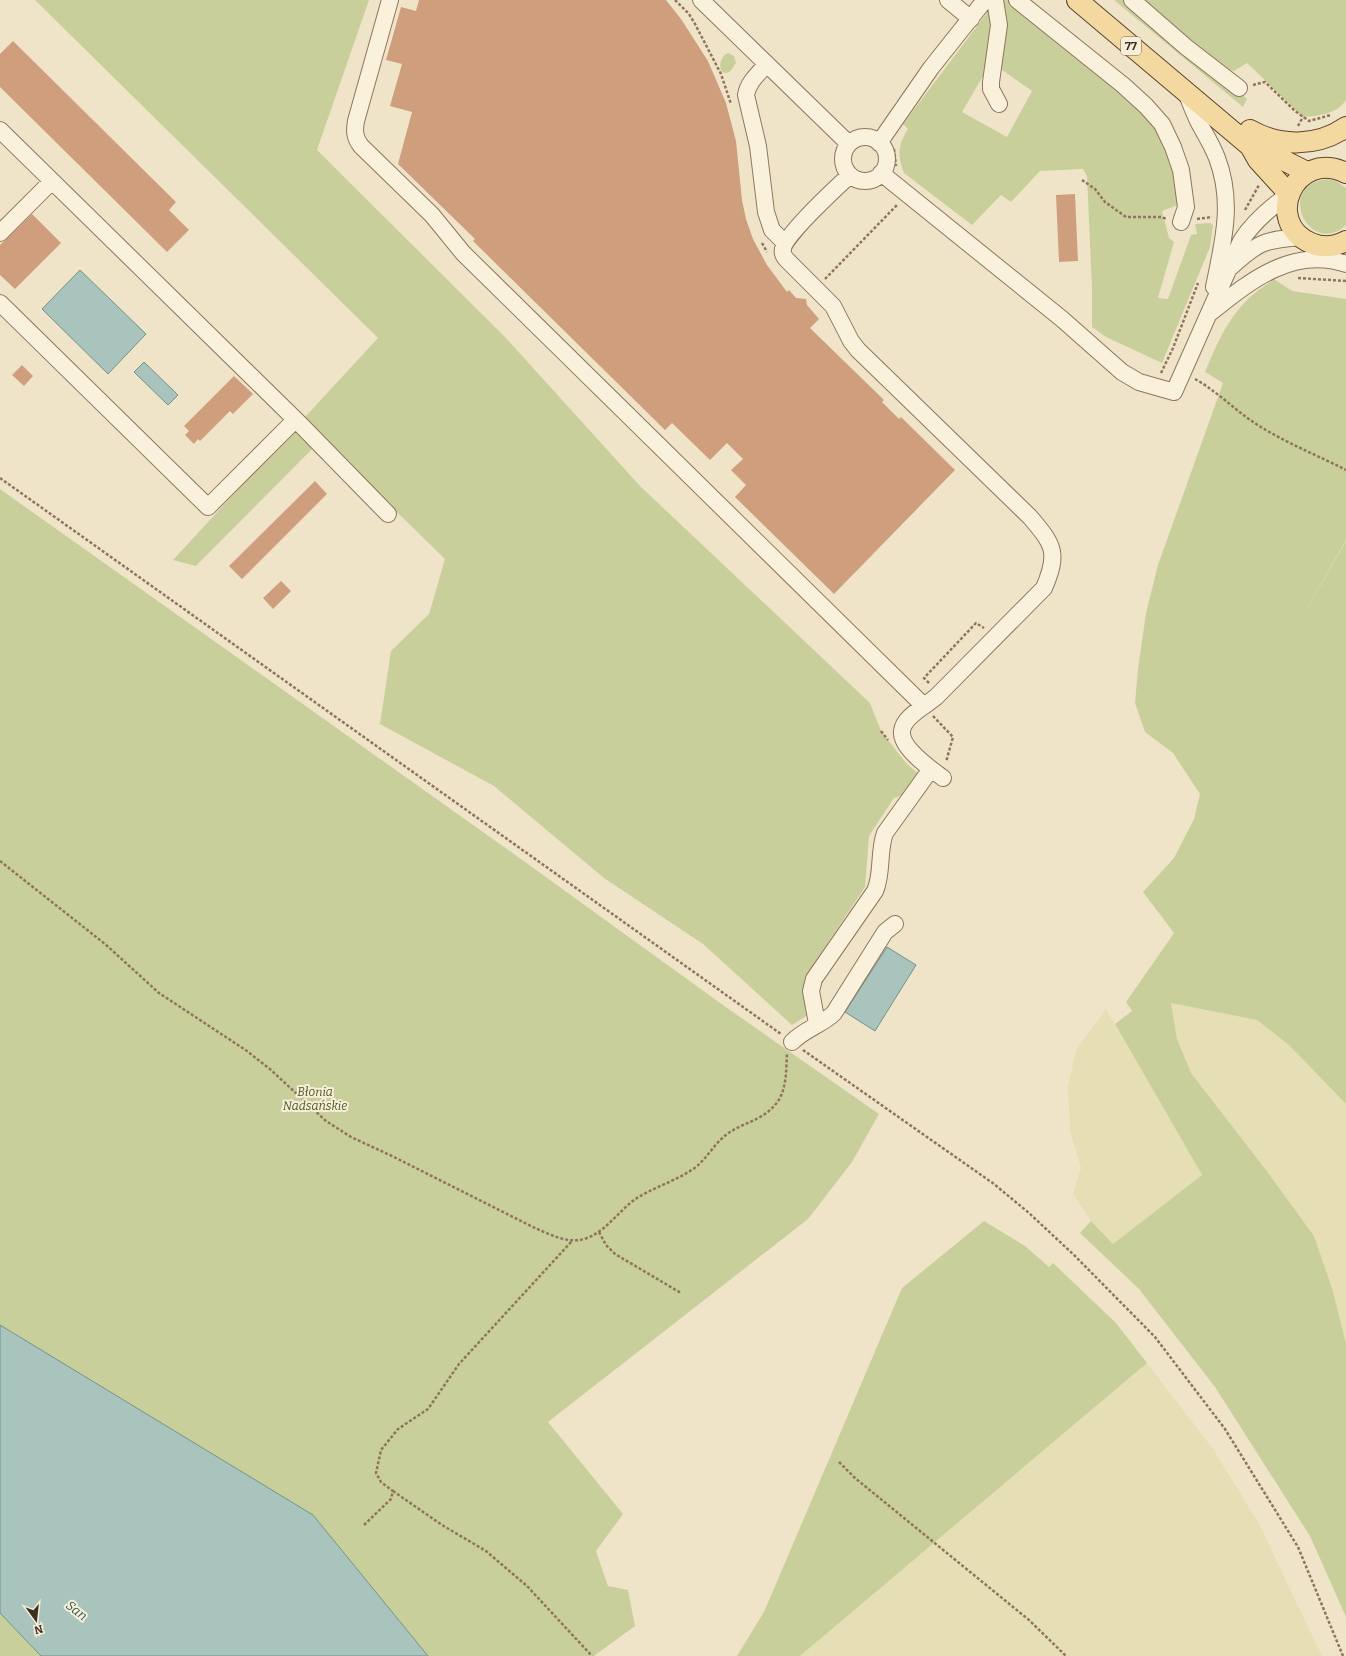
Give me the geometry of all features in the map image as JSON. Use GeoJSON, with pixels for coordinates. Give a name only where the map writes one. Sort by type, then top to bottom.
{"type":"FeatureCollection","features":[{"type":"Feature","properties":{"kind":"main road","name":"77"},"geometry":{"type":"LineString","coordinates":[[1077,0],[1250,146],[1269,153],[1307,172]]}},
{"type":"Feature","properties":{"kind":"main road"},"geometry":{"type":"LineString","coordinates":[[1186,92],[1256,133],[1274,140],[1293,143],[1311,142],[1328,137],[1341,120]]}},
{"type":"Feature","properties":{"kind":"main road","name":"77"},"geometry":{"type":"LineString","coordinates":[[1250,146],[1258,160],[1289,194]]}},
{"type":"Feature","properties":{"kind":"main road"},"geometry":{"type":"LineString","coordinates":[[1343,166],[1323,167],[1307,172],[1296,182],[1289,194],[1287,203],[1288,217],[1294,230],[1308,242],[1322,246],[1344,243]]}},
{"type":"Feature","properties":{"kind":"street"},"geometry":{"type":"LineString","coordinates":[[390,0],[354,131],[356,139],[361,146],[432,215],[463,253],[924,706]]}},
{"type":"Feature","properties":{"kind":"street"},"geometry":{"type":"LineString","coordinates":[[701,0],[849,144]]}},
{"type":"Feature","properties":{"kind":"street"},"geometry":{"type":"LineString","coordinates":[[948,0],[971,19]]}},
{"type":"Feature","properties":{"kind":"street"},"geometry":{"type":"LineString","coordinates":[[879,143],[931,68],[985,0]]}},
{"type":"Feature","properties":{"kind":"street"},"geometry":{"type":"LineString","coordinates":[[995,0],[999,25],[991,89],[999,104]]}},
{"type":"Feature","properties":{"kind":"street"},"geometry":{"type":"LineString","coordinates":[[1017,0],[1123,85],[1146,106],[1162,124],[1173,147],[1181,170],[1186,207],[1181,222]]}},
{"type":"Feature","properties":{"kind":"street"},"geometry":{"type":"LineString","coordinates":[[1132,0],[1186,47],[1239,88]]}},
{"type":"Feature","properties":{"kind":"street"},"geometry":{"type":"LineString","coordinates":[[767,64],[751,83],[747,89],[746,95],[758,146],[766,212],[772,230],[785,243]]}},
{"type":"Feature","properties":{"kind":"street"},"geometry":{"type":"LineString","coordinates":[[1186,92],[1198,122],[1214,150],[1226,193],[1224,241],[1208,314]]}},
{"type":"Feature","properties":{"kind":"street"},"geometry":{"type":"LineString","coordinates":[[0,130],[295,420],[388,514]]}},
{"type":"Feature","properties":{"kind":"street"},"geometry":{"type":"LineString","coordinates":[[864,138],[872,138],[879,143],[886,154],[886,161],[881,173],[873,179],[864,181],[850,175],[846,170],[843,160],[849,144],[864,138]]}},
{"type":"Feature","properties":{"kind":"street"},"geometry":{"type":"LineString","coordinates":[[881,173],[908,193],[999,270],[1062,319],[1122,372],[1139,382],[1174,392],[1237,248],[1246,233],[1273,206],[1289,194]]}},
{"type":"Feature","properties":{"kind":"street"},"geometry":{"type":"LineString","coordinates":[[817,1024],[811,991],[814,979],[875,891],[879,879],[885,833],[938,774],[910,749],[903,740],[902,729],[915,712],[939,694],[1044,588],[1052,570],[1051,547],[1046,536],[1030,517],[858,350],[851,342],[833,306],[783,255],[785,243],[850,175]]}},
{"type":"Feature","properties":{"kind":"street"},"geometry":{"type":"LineString","coordinates":[[0,233],[52,180]]}},
{"type":"Feature","properties":{"kind":"street"},"geometry":{"type":"LineString","coordinates":[[1228,269],[1251,249],[1260,244],[1273,239],[1301,237]]}},
{"type":"Feature","properties":{"kind":"street"},"geometry":{"type":"LineString","coordinates":[[1208,314],[1250,282],[1282,265],[1314,260],[1332,261],[1346,264]]}},
{"type":"Feature","properties":{"kind":"street"},"geometry":{"type":"LineString","coordinates":[[0,303],[208,507],[295,420]]}},
{"type":"Feature","properties":{"kind":"street"},"geometry":{"type":"LineString","coordinates":[[792,1042],[798,1036],[817,1024],[825,1021],[834,1013],[884,932],[895,924]]}},
{"type":"Feature","properties":{"kind":"path"},"geometry":{"type":"LineString","coordinates":[[675,0],[689,14],[695,24],[721,74],[734,111]]}},
{"type":"Feature","properties":{"kind":"path"},"geometry":{"type":"LineString","coordinates":[[1239,88],[1265,82],[1295,111],[1309,121],[1341,120]]}},
{"type":"Feature","properties":{"kind":"path"},"geometry":{"type":"LineString","coordinates":[[1082,180],[1095,189],[1105,202],[1126,217],[1161,217],[1181,222]]}},
{"type":"Feature","properties":{"kind":"path"},"geometry":{"type":"LineString","coordinates":[[816,288],[908,193]]}},
{"type":"Feature","properties":{"kind":"path"},"geometry":{"type":"LineString","coordinates":[[760,238],[769,257]]}},
{"type":"Feature","properties":{"kind":"path"},"geometry":{"type":"LineString","coordinates":[[1155,386],[1173,348],[1201,278]]}},
{"type":"Feature","properties":{"kind":"path"},"geometry":{"type":"LineString","coordinates":[[1182,372],[1200,382],[1246,417],[1269,431],[1346,470]]}},
{"type":"Feature","properties":{"kind":"path"},"geometry":{"type":"LineString","coordinates":[[0,478],[792,1042],[994,1184],[1029,1213],[1074,1255],[1155,1337],[1225,1429],[1298,1547],[1343,1656]]}},
{"type":"Feature","properties":{"kind":"path"},"geometry":{"type":"LineString","coordinates":[[938,774],[945,766],[953,737],[933,716],[946,702],[924,678],[976,623],[987,630]]}},
{"type":"Feature","properties":{"kind":"path"},"geometry":{"type":"LineString","coordinates":[[0,861],[99,940],[159,993],[253,1056],[271,1070],[326,1121],[352,1137],[558,1238],[572,1241],[587,1238],[599,1232],[634,1201],[658,1186],[697,1166],[710,1150],[730,1132],[767,1113],[780,1099],[784,1087],[787,1055],[792,1042]]}},
{"type":"Feature","properties":{"kind":"path"},"geometry":{"type":"LineString","coordinates":[[599,1232],[606,1245],[615,1254],[681,1293]]}},
{"type":"Feature","properties":{"kind":"path"},"geometry":{"type":"LineString","coordinates":[[572,1241],[459,1364],[428,1409],[398,1429],[381,1450],[376,1473],[381,1482],[393,1491],[442,1525],[486,1551],[527,1586],[592,1656]]}},
{"type":"Feature","properties":{"kind":"path"},"geometry":{"type":"LineString","coordinates":[[840,1462],[855,1478],[1029,1620],[1066,1656]]}},
{"type":"Feature","properties":{"kind":"path"},"geometry":{"type":"LineString","coordinates":[[364,1525],[391,1499],[393,1491]]}},
{"type":"Feature","properties":{"kind":"shaded area"},"geometry":{"type":"Polygon","coordinates":[[[1171,1003],[1257,1020],[1289,1045],[1346,1104],[1346,1343],[1332,1288],[1314,1236],[1266,1170],[1191,1073],[1177,1039],[1171,1003]]]}},
{"type":"Feature","properties":{"kind":"shaded area"},"geometry":{"type":"Polygon","coordinates":[[[1106,1009],[1202,1175],[1113,1244],[1091,1221],[1073,1194],[1081,1168],[1070,1131],[1068,1087],[1076,1050],[1106,1009]]]}},
{"type":"Feature","properties":{"kind":"shaded area"},"geometry":{"type":"Polygon","coordinates":[[[1147,1363],[1213,1449],[1258,1522],[1322,1656],[800,1656],[1147,1363]]]}},
{"type":"Feature","properties":{"kind":"green space"},"geometry":{"type":"Polygon","coordinates":[[[35,0],[369,0],[317,150],[506,338],[640,486],[870,703],[881,731],[906,763],[931,785],[894,798],[869,836],[865,887],[805,977],[808,1015],[792,1025],[703,944],[604,878],[494,786],[380,724],[391,651],[429,614],[445,559],[322,439],[196,566],[173,560],[378,338],[35,0]]]}},
{"type":"Feature","properties":{"kind":"green space"},"geometry":{"type":"Polygon","coordinates":[[[1002,0],[1011,0],[1135,102],[1152,122],[1172,157],[1180,201],[1178,205],[1162,211],[1169,238],[1174,242],[1158,298],[1168,299],[1191,235],[1197,234],[1195,224],[1210,223],[1213,225],[1210,247],[1162,363],[1106,337],[1092,327],[1092,288],[1087,176],[1083,169],[1040,171],[1011,202],[1001,195],[972,225],[904,173],[900,161],[900,145],[908,129],[903,124],[993,5],[992,30],[987,69],[962,112],[1007,137],[1032,91],[998,67],[1002,0]]]}},
{"type":"Feature","properties":{"kind":"green space"},"geometry":{"type":"Polygon","coordinates":[[[1114,0],[1128,0],[1184,49],[1247,99],[1243,107],[1114,0]]]}},
{"type":"Feature","properties":{"kind":"green space"},"geometry":{"type":"Polygon","coordinates":[[[1143,0],[1346,0],[1346,100],[1338,108],[1327,113],[1303,117],[1247,63],[1234,71],[1224,69],[1143,0]]]}},
{"type":"Feature","properties":{"kind":"green space"},"geometry":{"type":"Polygon","coordinates":[[[728,53],[734,56],[736,63],[729,72],[725,73],[722,72],[720,64],[722,58],[728,53]]]}},
{"type":"Feature","properties":{"kind":"green space"},"geometry":{"type":"Polygon","coordinates":[[[1327,179],[1336,181],[1346,188],[1346,225],[1333,233],[1321,233],[1310,227],[1303,217],[1300,206],[1302,194],[1311,185],[1327,179]]]}},
{"type":"Feature","properties":{"kind":"green space"},"geometry":{"type":"Polygon","coordinates":[[[1274,279],[1292,291],[1346,299],[1346,540],[1295,629],[1346,541],[1346,1104],[1289,1045],[1257,1020],[1171,1003],[1177,1039],[1191,1073],[1266,1170],[1314,1236],[1332,1288],[1346,1343],[1346,1617],[1310,1536],[1215,1387],[1139,1289],[1080,1233],[1091,1221],[1113,1244],[1202,1175],[1115,1024],[1132,1011],[1126,1002],[1174,933],[1143,892],[1174,858],[1194,819],[1200,794],[1173,753],[1145,732],[1135,703],[1146,613],[1158,565],[1223,383],[1205,372],[1227,325],[1233,316],[1250,297],[1274,279]]]}},
{"type":"Feature","properties":{"kind":"green space","name":"Błonia Nadsańskie"},"geometry":{"type":"Polygon","coordinates":[[[0,489],[514,854],[727,1008],[879,1114],[852,1162],[808,1219],[548,1422],[623,1514],[596,1551],[608,1586],[628,1590],[635,1626],[594,1656],[428,1656],[313,1515],[0,1325],[0,489]]]}},
{"type":"Feature","properties":{"kind":"green space"},"geometry":{"type":"Polygon","coordinates":[[[984,1221],[1025,1246],[1049,1267],[1053,1263],[1116,1323],[1147,1363],[800,1656],[737,1656],[764,1612],[902,1288],[984,1221]]]}},
{"type":"Feature","properties":{"kind":"green space"},"geometry":{"type":"Polygon","coordinates":[[[0,1613],[41,1656],[0,1656],[0,1613]]]}},
{"type":"Feature","properties":{"kind":"water"},"geometry":{"type":"Polygon","coordinates":[[[80,270],[146,334],[108,374],[42,309],[80,270]]]}},
{"type":"Feature","properties":{"kind":"water"},"geometry":{"type":"Polygon","coordinates":[[[144,362],[178,395],[168,405],[134,372],[144,362]]]}},
{"type":"Feature","properties":{"kind":"water"},"geometry":{"type":"Polygon","coordinates":[[[887,947],[916,965],[875,1031],[845,1012],[887,947]]]}},
{"type":"Feature","properties":{"kind":"water","name":"San"},"geometry":{"type":"Polygon","coordinates":[[[0,1325],[313,1515],[428,1656],[41,1656],[0,1613],[0,1325]]]}},
{"type":"Feature","properties":{"kind":"building"},"geometry":{"type":"Polygon","coordinates":[[[419,0],[666,0],[681,19],[708,61],[726,103],[736,141],[742,200],[746,219],[753,239],[767,265],[787,292],[789,290],[796,298],[806,299],[807,305],[819,319],[810,328],[884,400],[882,402],[899,419],[901,417],[955,470],[834,594],[735,497],[746,485],[731,470],[743,459],[727,443],[710,460],[672,423],[665,430],[473,241],[475,239],[398,164],[412,112],[390,106],[402,64],[386,60],[401,7],[416,11],[419,0]]]}},
{"type":"Feature","properties":{"kind":"building"},"geometry":{"type":"Polygon","coordinates":[[[13,41],[176,202],[169,210],[189,230],[167,252],[0,87],[0,54],[13,41]]]}},
{"type":"Feature","properties":{"kind":"building"},"geometry":{"type":"Polygon","coordinates":[[[1075,194],[1078,261],[1059,262],[1056,195],[1075,194]]]}},
{"type":"Feature","properties":{"kind":"building"},"geometry":{"type":"Polygon","coordinates":[[[32,214],[61,243],[15,289],[0,275],[0,245],[32,214]]]}},
{"type":"Feature","properties":{"kind":"building"},"geometry":{"type":"Polygon","coordinates":[[[22,365],[33,376],[24,386],[12,375],[22,365]]]}},
{"type":"Feature","properties":{"kind":"building"},"geometry":{"type":"Polygon","coordinates":[[[234,376],[253,394],[233,414],[230,411],[200,441],[198,439],[194,444],[185,435],[189,431],[184,426],[234,376]]]}},
{"type":"Feature","properties":{"kind":"building"},"geometry":{"type":"Polygon","coordinates":[[[315,481],[327,494],[242,579],[229,566],[315,481]]]}},
{"type":"Feature","properties":{"kind":"building"},"geometry":{"type":"Polygon","coordinates":[[[281,581],[291,591],[273,609],[263,598],[281,581]]]}}]}
